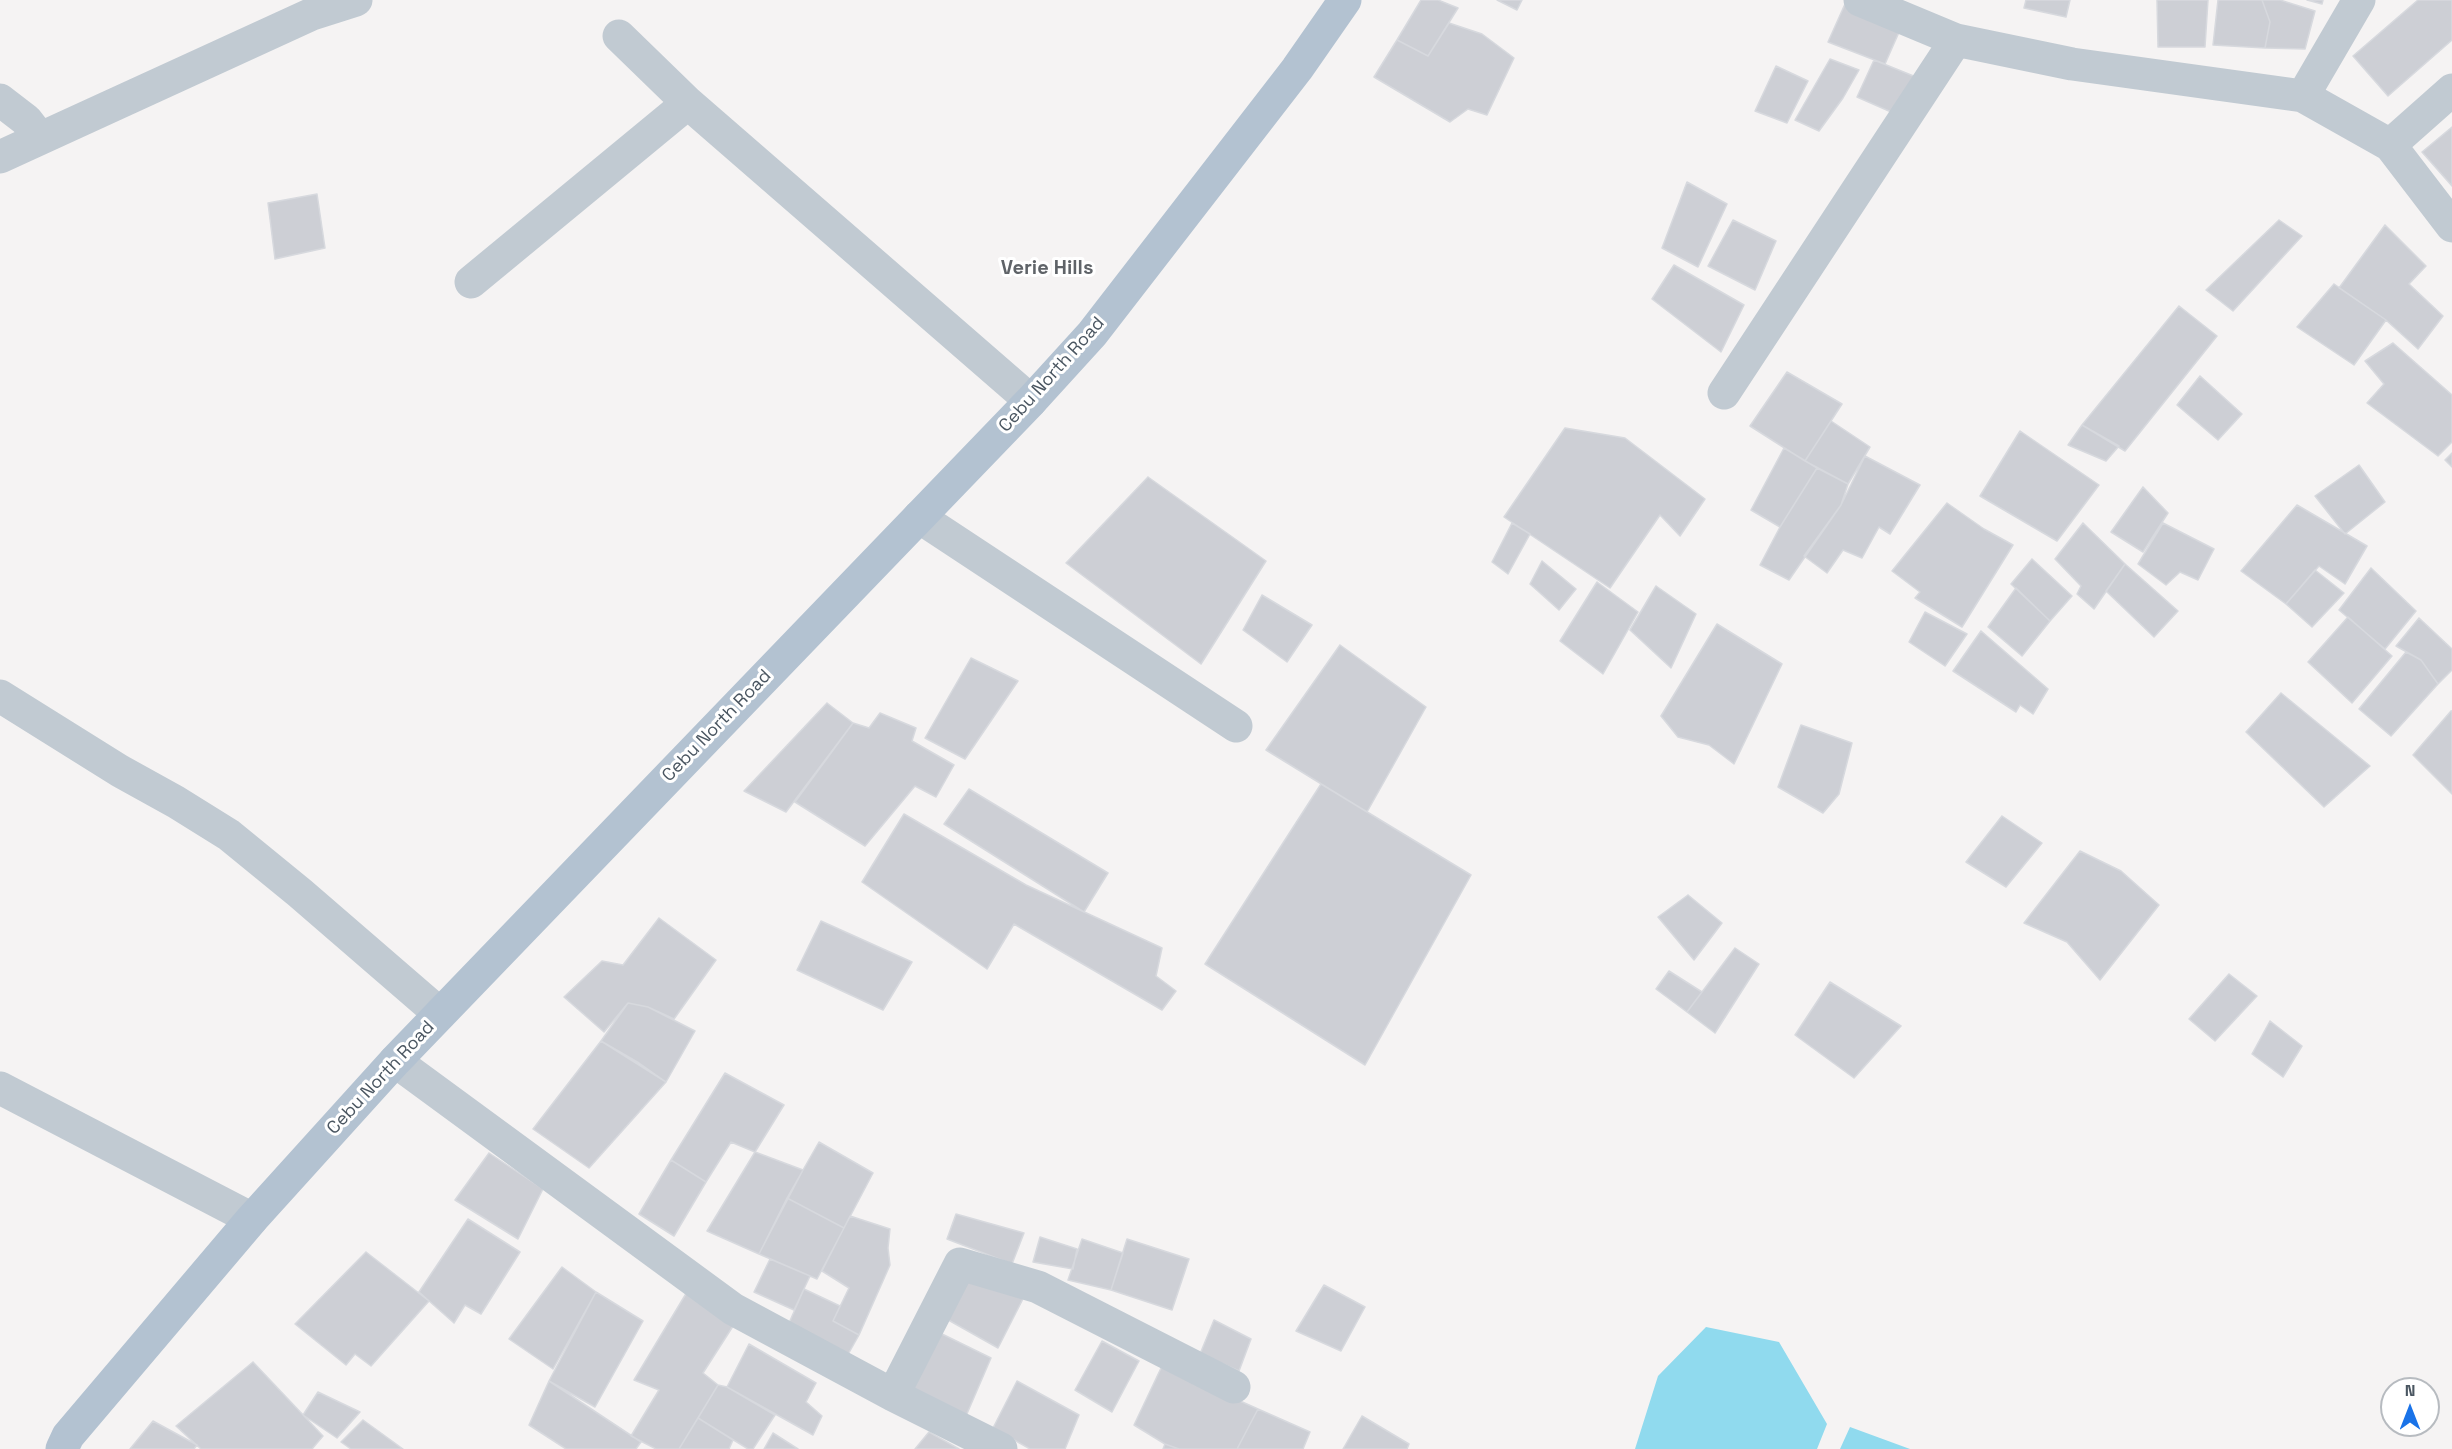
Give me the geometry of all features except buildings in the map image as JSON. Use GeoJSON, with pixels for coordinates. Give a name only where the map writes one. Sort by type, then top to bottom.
{"type":"FeatureCollection","features":[{"type":"Feature","properties":{"kind":"main road","name":"Cebu North Road"},"geometry":{"type":"LineString","coordinates":[[57,1445],[252,1219],[395,1061],[1031,401],[1092,334],[1297,69],[1345,0]]}},
{"type":"Feature","properties":{"kind":"street"},"geometry":{"type":"LineString","coordinates":[[0,157],[312,14],[356,0]]}},
{"type":"Feature","properties":{"kind":"street"},"geometry":{"type":"LineString","coordinates":[[1860,0],[1956,40],[2072,64],[2303,96],[2390,145],[2452,226]]}},
{"type":"Feature","properties":{"kind":"street"},"geometry":{"type":"LineString","coordinates":[[2303,96],[2359,0]]}},
{"type":"Feature","properties":{"kind":"street"},"geometry":{"type":"LineString","coordinates":[[619,36],[688,103],[1031,401]]}},
{"type":"Feature","properties":{"kind":"street"},"geometry":{"type":"LineString","coordinates":[[1724,393],[1956,40]]}},
{"type":"Feature","properties":{"kind":"street"},"geometry":{"type":"LineString","coordinates":[[2390,145],[2452,90]]}},
{"type":"Feature","properties":{"kind":"street"},"geometry":{"type":"LineString","coordinates":[[0,100],[26,120],[40,138]]}},
{"type":"Feature","properties":{"kind":"street"},"geometry":{"type":"LineString","coordinates":[[471,282],[688,103]]}},
{"type":"Feature","properties":{"kind":"street"},"geometry":{"type":"LineString","coordinates":[[919,517],[1236,726]]}},
{"type":"Feature","properties":{"kind":"street"},"geometry":{"type":"LineString","coordinates":[[0,696],[120,771],[229,835],[440,1014]]}},
{"type":"Feature","properties":{"kind":"street"},"geometry":{"type":"LineString","coordinates":[[395,1061],[734,1309],[893,1395],[1000,1449]]}},
{"type":"Feature","properties":{"kind":"street"},"geometry":{"type":"LineString","coordinates":[[0,1088],[252,1219]]}},
{"type":"Feature","properties":{"kind":"street"},"geometry":{"type":"LineString","coordinates":[[893,1395],[960,1264],[1038,1287],[1234,1387]]}},
{"type":"Feature","properties":{"kind":"water"},"geometry":{"type":"Polygon","coordinates":[[[1706,1327],[1779,1342],[1827,1424],[1817,1449],[1635,1449],[1658,1376],[1706,1327]]]}},
{"type":"Feature","properties":{"kind":"water"},"geometry":{"type":"Polygon","coordinates":[[[1850,1427],[1910,1449],[1840,1449],[1850,1427]]]}},
{"type":"Feature","properties":{"kind":"district","name":"Verie Hills"},"geometry":{"type":"Point","coordinates":[1047,269]}}]}
